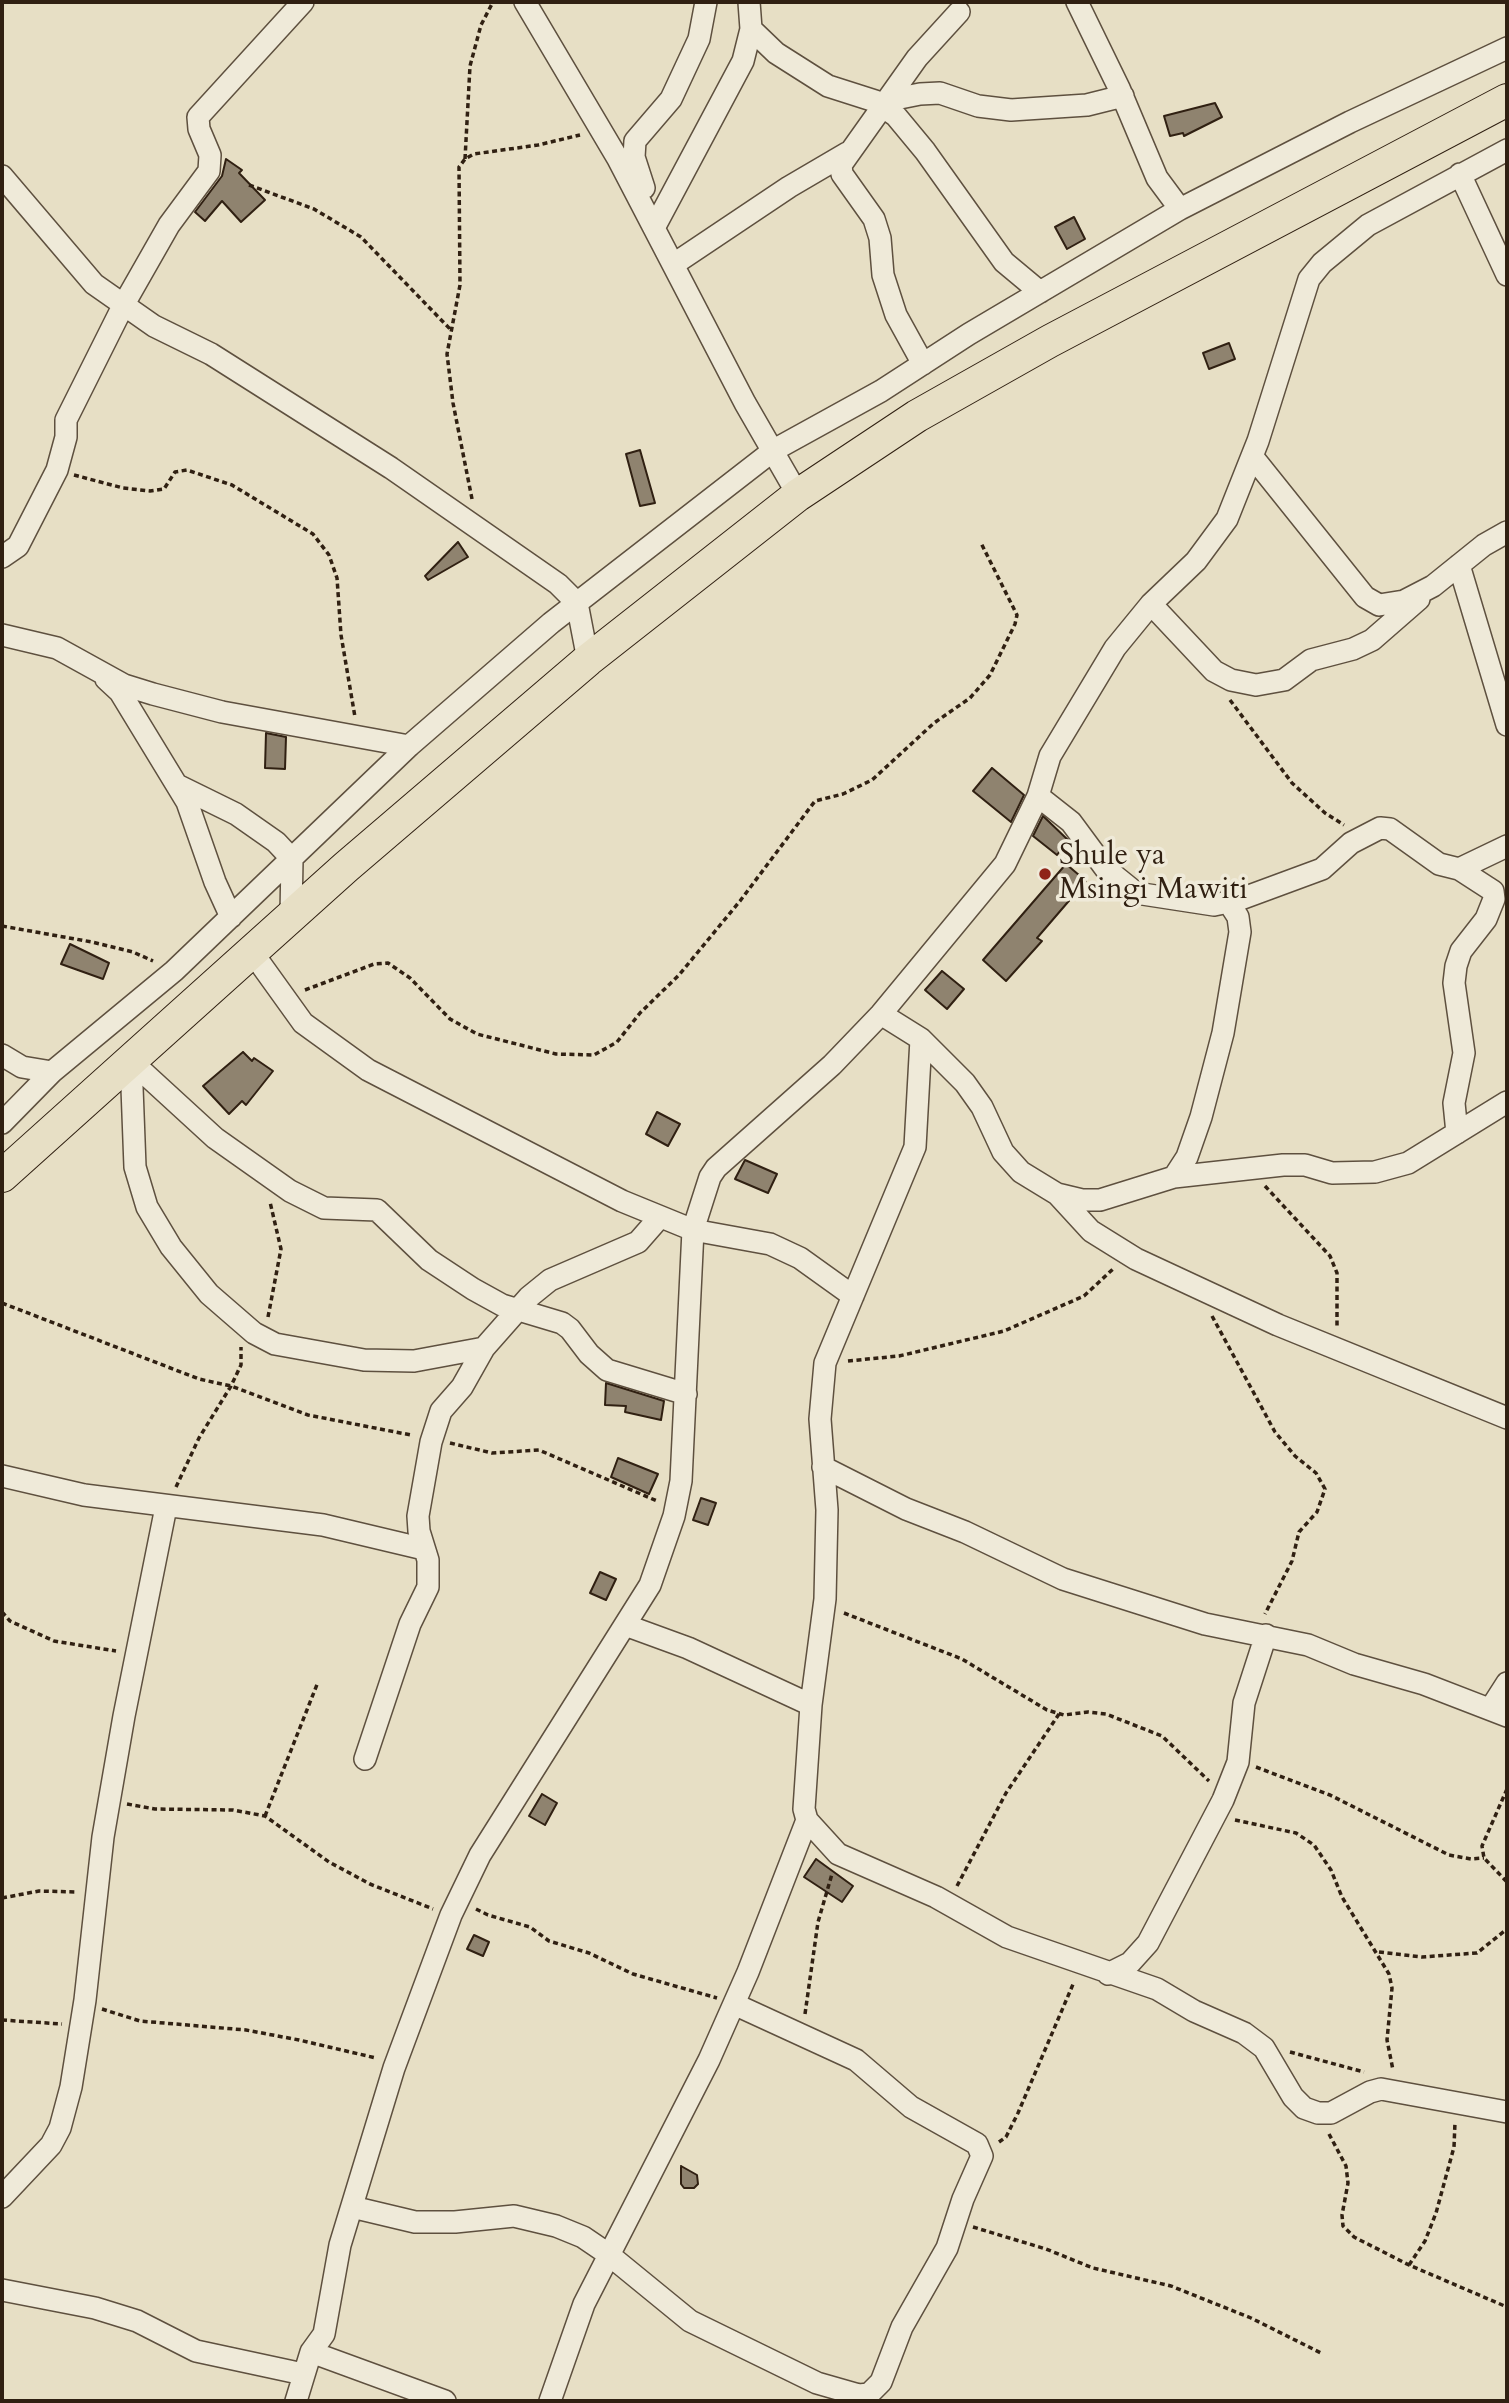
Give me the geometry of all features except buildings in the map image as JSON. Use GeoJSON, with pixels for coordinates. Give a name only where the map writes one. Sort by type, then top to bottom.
{"type":"FeatureCollection","features":[{"type":"Feature","properties":{"kind":"highway"},"geometry":{"type":"LineString","coordinates":[[2,1176],[291,916],[588,660],[798,495],[917,416],[1050,341],[1507,100]]}},
{"type":"Feature","properties":{"kind":"street"},"geometry":{"type":"LineString","coordinates":[[2,557],[18,547],[57,470],[66,438],[66,420],[124,304],[169,225],[209,171],[210,155],[197,122],[201,111],[303,2]]}},
{"type":"Feature","properties":{"kind":"street"},"geometry":{"type":"LineString","coordinates":[[525,2],[642,204],[745,402],[798,495]]}},
{"type":"Feature","properties":{"kind":"street"},"geometry":{"type":"LineString","coordinates":[[642,204],[643,179],[634,157],[635,141],[671,99],[699,40],[706,2]]}},
{"type":"Feature","properties":{"kind":"street"},"geometry":{"type":"LineString","coordinates":[[654,228],[743,61],[751,29],[749,2]]}},
{"type":"Feature","properties":{"kind":"street"},"geometry":{"type":"LineString","coordinates":[[1077,2],[1123,96],[1157,178],[1180,209]]}},
{"type":"Feature","properties":{"kind":"street"},"geometry":{"type":"LineString","coordinates":[[923,364],[896,315],[883,275],[880,238],[874,219],[842,174],[841,165],[847,153],[887,104],[917,58],[959,12]]}},
{"type":"Feature","properties":{"kind":"street"},"geometry":{"type":"LineString","coordinates":[[751,29],[776,52],[828,86],[887,104],[920,93],[940,93],[978,106],[1011,110],[1087,105],[1123,96]]}},
{"type":"Feature","properties":{"kind":"street"},"geometry":{"type":"LineString","coordinates":[[2,1123],[52,1072],[174,971],[409,746],[577,603],[774,450],[881,391],[1180,209],[1350,122],[1507,48]]}},
{"type":"Feature","properties":{"kind":"street"},"geometry":{"type":"LineString","coordinates":[[887,104],[925,151],[1003,262],[1040,292]]}},
{"type":"Feature","properties":{"kind":"street"},"geometry":{"type":"LineString","coordinates":[[296,2401],[311,2352],[324,2334],[340,2245],[394,2068],[455,1907],[480,1855],[650,1585],[676,1508],[681,1481],[693,1230],[716,1168],[832,1065],[881,1014],[1005,864],[1038,796],[1050,755],[1115,649],[1151,604],[1196,561],[1227,519],[1252,456],[1309,279],[1322,263],[1368,225],[1507,150]]}},
{"type":"Feature","properties":{"kind":"street"},"geometry":{"type":"LineString","coordinates":[[674,264],[789,187],[847,153]]}},
{"type":"Feature","properties":{"kind":"street"},"geometry":{"type":"LineString","coordinates":[[1460,174],[1507,275]]}},
{"type":"Feature","properties":{"kind":"street"},"geometry":{"type":"LineString","coordinates":[[2,176],[94,284],[154,326],[211,354],[321,422],[558,584],[577,603],[588,660]]}},
{"type":"Feature","properties":{"kind":"street"},"geometry":{"type":"LineString","coordinates":[[1252,456],[1365,597],[1379,605],[1404,601],[1433,586]]}},
{"type":"Feature","properties":{"kind":"street"},"geometry":{"type":"LineString","coordinates":[[1151,604],[1214,671],[1231,680],[1256,685],[1284,680],[1311,660],[1353,649],[1372,640],[1433,586],[1507,532]]}},
{"type":"Feature","properties":{"kind":"street"},"geometry":{"type":"LineString","coordinates":[[1460,565],[1507,725]]}},
{"type":"Feature","properties":{"kind":"street"},"geometry":{"type":"LineString","coordinates":[[2,635],[57,648],[76,656],[120,692],[194,816],[215,882],[231,917]]}},
{"type":"Feature","properties":{"kind":"street"},"geometry":{"type":"LineString","coordinates":[[97,671],[124,685],[222,712],[409,746]]}},
{"type":"Feature","properties":{"kind":"street"},"geometry":{"type":"LineString","coordinates":[[177,785],[236,814],[276,842],[292,859],[291,916]]}},
{"type":"Feature","properties":{"kind":"street"},"geometry":{"type":"LineString","coordinates":[[1038,796],[1071,822],[1105,868],[1136,893],[1214,905],[1229,903],[1322,869],[1351,843],[1375,829],[1391,829],[1439,864],[1460,869],[1493,891],[1494,899],[1486,919],[1461,951],[1456,966],[1454,983],[1464,1054],[1454,1103],[1457,1133]]}},
{"type":"Feature","properties":{"kind":"street"},"geometry":{"type":"LineString","coordinates":[[1460,869],[1507,846]]}},
{"type":"Feature","properties":{"kind":"street"},"geometry":{"type":"LineString","coordinates":[[1174,1177],[1187,1157],[1201,1117],[1223,1033],[1240,932],[1238,917],[1229,903]]}},
{"type":"Feature","properties":{"kind":"street"},"geometry":{"type":"LineString","coordinates":[[252,952],[303,1023],[368,1070],[659,1218],[693,1230],[770,1244],[800,1258],[853,1296]]}},
{"type":"Feature","properties":{"kind":"street"},"geometry":{"type":"LineString","coordinates":[[881,1014],[921,1039],[975,1095],[1003,1152],[1021,1172],[1057,1194],[1091,1231],[1128,1254],[1198,1290],[1507,1419]]}},
{"type":"Feature","properties":{"kind":"street"},"geometry":{"type":"LineString","coordinates":[[550,2401],[565,2352],[608,2254],[734,2004],[807,1821],[803,1797],[810,1752],[811,1705],[825,1599],[827,1510],[821,1419],[825,1363],[829,1346],[853,1296],[915,1147],[921,1039]]}},
{"type":"Feature","properties":{"kind":"street"},"geometry":{"type":"LineString","coordinates":[[2,1055],[22,1067],[52,1072]]}},
{"type":"Feature","properties":{"kind":"street"},"geometry":{"type":"LineString","coordinates":[[131,1060],[215,1138],[315,1205],[377,1210],[429,1260],[472,1289],[518,1310],[562,1323],[607,1370],[686,1394]]}},
{"type":"Feature","properties":{"kind":"street"},"geometry":{"type":"LineString","coordinates":[[131,1060],[135,1167],[147,1208],[171,1247],[209,1294],[239,1321],[264,1340],[363,1360],[414,1361],[484,1348]]}},
{"type":"Feature","properties":{"kind":"street"},"geometry":{"type":"LineString","coordinates":[[1057,1194],[1082,1200],[1100,1200],[1174,1177],[1251,1170],[1283,1164],[1305,1165],[1332,1173],[1375,1172],[1408,1163],[1507,1102]]}},
{"type":"Feature","properties":{"kind":"street"},"geometry":{"type":"LineString","coordinates":[[365,1759],[410,1624],[428,1587],[428,1560],[418,1516],[432,1438],[441,1412],[462,1387],[484,1348],[550,1280],[638,1242],[659,1218]]}},
{"type":"Feature","properties":{"kind":"street"},"geometry":{"type":"LineString","coordinates":[[823,1466],[906,1509],[965,1532],[1063,1579],[1205,1623],[1308,1645],[1354,1664],[1424,1684],[1499,1712],[1507,1682]]}},
{"type":"Feature","properties":{"kind":"street"},"geometry":{"type":"LineString","coordinates":[[2,1476],[84,1495],[323,1525],[424,1549]]}},
{"type":"Feature","properties":{"kind":"street"},"geometry":{"type":"LineString","coordinates":[[2,2197],[51,2145],[60,2127],[71,2087],[85,2000],[110,1800],[166,1507]]}},
{"type":"Feature","properties":{"kind":"street"},"geometry":{"type":"LineString","coordinates":[[625,1625],[688,1648],[811,1705]]}},
{"type":"Feature","properties":{"kind":"street"},"geometry":{"type":"LineString","coordinates":[[1108,1975],[1130,1964],[1147,1943],[1218,1808],[1238,1762],[1244,1703],[1261,1634]]}},
{"type":"Feature","properties":{"kind":"street"},"geometry":{"type":"LineString","coordinates":[[807,1821],[838,1854],[949,1904],[1007,1937],[1108,1975],[1157,1989],[1194,2011],[1244,2033],[1264,2048],[1293,2097],[1304,2108],[1318,2113],[1331,2113],[1375,2090],[1398,2090],[1507,2112]]}},
{"type":"Feature","properties":{"kind":"street"},"geometry":{"type":"LineString","coordinates":[[352,2207],[415,2222],[455,2222],[514,2216],[531,2218],[583,2237],[690,2321],[817,2383],[864,2395],[875,2390],[881,2382],[902,2327],[947,2248],[963,2199],[980,2166],[982,2156],[977,2144],[911,2107],[856,2060],[734,2004]]}},
{"type":"Feature","properties":{"kind":"street"},"geometry":{"type":"LineString","coordinates":[[2,2290],[95,2308],[137,2321],[196,2351],[303,2374]]}},
{"type":"Feature","properties":{"kind":"street"},"geometry":{"type":"LineString","coordinates":[[311,2352],[445,2401]]}},
{"type":"Feature","properties":{"kind":"path"},"geometry":{"type":"LineString","coordinates":[[480,532],[449,378],[447,344],[460,285],[457,177],[464,159],[470,66],[481,25],[492,2]]}},
{"type":"Feature","properties":{"kind":"path"},"geometry":{"type":"LineString","coordinates":[[464,159],[474,154],[538,145],[600,129]]}},
{"type":"Feature","properties":{"kind":"path"},"geometry":{"type":"LineString","coordinates":[[249,185],[314,209],[361,237],[450,329]]}},
{"type":"Feature","properties":{"kind":"path"},"geometry":{"type":"LineString","coordinates":[[57,470],[123,488],[150,491],[164,489],[175,472],[187,470],[232,485],[313,534],[329,555],[337,578],[341,635],[351,706],[363,738]]}},
{"type":"Feature","properties":{"kind":"path"},"geometry":{"type":"LineString","coordinates":[[282,995],[374,964],[388,963],[410,978],[450,1018],[477,1034],[556,1054],[594,1055],[617,1042],[640,1013],[679,975],[740,901],[815,802],[843,794],[872,780],[934,723],[970,698],[990,675],[1017,615],[981,543]]}},
{"type":"Feature","properties":{"kind":"path"},"geometry":{"type":"LineString","coordinates":[[1214,671],[1245,724],[1292,783],[1325,813],[1364,837]]}},
{"type":"Feature","properties":{"kind":"path"},"geometry":{"type":"LineString","coordinates":[[2,926],[133,953],[174,971]]}},
{"type":"Feature","properties":{"kind":"path"},"geometry":{"type":"LineString","coordinates":[[258,1169],[276,1217],[281,1250],[264,1340]]}},
{"type":"Feature","properties":{"kind":"path"},"geometry":{"type":"LineString","coordinates":[[1251,1170],[1330,1256],[1337,1273],[1338,1350]]}},
{"type":"Feature","properties":{"kind":"path"},"geometry":{"type":"LineString","coordinates":[[825,1363],[899,1356],[1004,1331],[1084,1296],[1128,1254]]}},
{"type":"Feature","properties":{"kind":"path"},"geometry":{"type":"LineString","coordinates":[[1198,1290],[1275,1432],[1295,1456],[1316,1473],[1325,1489],[1317,1512],[1299,1532],[1292,1561],[1261,1634]]}},
{"type":"Feature","properties":{"kind":"path"},"geometry":{"type":"LineString","coordinates":[[2,1303],[199,1379],[231,1386],[308,1415],[432,1438],[492,1453],[539,1450],[551,1453],[676,1508]]}},
{"type":"Feature","properties":{"kind":"path"},"geometry":{"type":"LineString","coordinates":[[166,1507],[199,1438],[241,1365],[239,1321]]}},
{"type":"Feature","properties":{"kind":"path"},"geometry":{"type":"LineString","coordinates":[[825,1599],[857,1620],[962,1659],[1047,1710],[1059,1714],[1107,1714],[1162,1736],[1188,1758],[1218,1808],[1296,1833],[1314,1845],[1331,1870],[1353,1916],[1377,1952],[1392,1988],[1387,2040],[1398,2090]]}},
{"type":"Feature","properties":{"kind":"path"},"geometry":{"type":"LineString","coordinates":[[2,1612],[10,1621],[54,1641],[116,1651],[135,1663]]}},
{"type":"Feature","properties":{"kind":"path"},"geometry":{"type":"LineString","coordinates":[[265,1816],[318,1682]]}},
{"type":"Feature","properties":{"kind":"path"},"geometry":{"type":"LineString","coordinates":[[949,1904],[995,1811],[1059,1714]]}},
{"type":"Feature","properties":{"kind":"path"},"geometry":{"type":"LineString","coordinates":[[1238,1762],[1330,1795],[1449,1855],[1484,1858]]}},
{"type":"Feature","properties":{"kind":"path"},"geometry":{"type":"LineString","coordinates":[[1507,1789],[1483,1838],[1484,1858],[1507,1882]]}},
{"type":"Feature","properties":{"kind":"path"},"geometry":{"type":"LineString","coordinates":[[110,1800],[155,1809],[220,1810],[265,1816],[329,1862],[360,1878],[530,1927],[549,1941],[589,1953],[633,1974],[734,2004]]}},
{"type":"Feature","properties":{"kind":"path"},"geometry":{"type":"LineString","coordinates":[[801,2033],[809,1999],[818,1922],[838,1854]]}},
{"type":"Feature","properties":{"kind":"path"},"geometry":{"type":"LineString","coordinates":[[2,1898],[38,1891],[97,1892]]}},
{"type":"Feature","properties":{"kind":"path"},"geometry":{"type":"LineString","coordinates":[[1377,1952],[1422,1957],[1477,1953],[1507,1929]]}},
{"type":"Feature","properties":{"kind":"path"},"geometry":{"type":"LineString","coordinates":[[977,2144],[997,2144],[1006,2137],[1082,1964]]}},
{"type":"Feature","properties":{"kind":"path"},"geometry":{"type":"LineString","coordinates":[[85,2000],[107,2012],[140,2021],[246,2030],[285,2037],[380,2059],[394,2068]]}},
{"type":"Feature","properties":{"kind":"path"},"geometry":{"type":"LineString","coordinates":[[2,2020],[81,2025]]}},
{"type":"Feature","properties":{"kind":"path"},"geometry":{"type":"LineString","coordinates":[[1264,2048],[1309,2055],[1368,2073]]}},
{"type":"Feature","properties":{"kind":"path"},"geometry":{"type":"LineString","coordinates":[[1409,2265],[1425,2241],[1436,2213],[1454,2147],[1455,2100]]}},
{"type":"Feature","properties":{"kind":"path"},"geometry":{"type":"LineString","coordinates":[[1318,2113],[1346,2166],[1348,2183],[1342,2215],[1343,2227],[1354,2237],[1409,2265],[1507,2307]]}},
{"type":"Feature","properties":{"kind":"path"},"geometry":{"type":"LineString","coordinates":[[957,2222],[1046,2249],[1093,2268],[1171,2286],[1251,2318],[1321,2353]]}},
{"type":"Feature","properties":{"kind":"place","name":"Shule ya Msingi Mawiti"},"geometry":{"type":"Point","coordinates":[1045,874]}}]}
